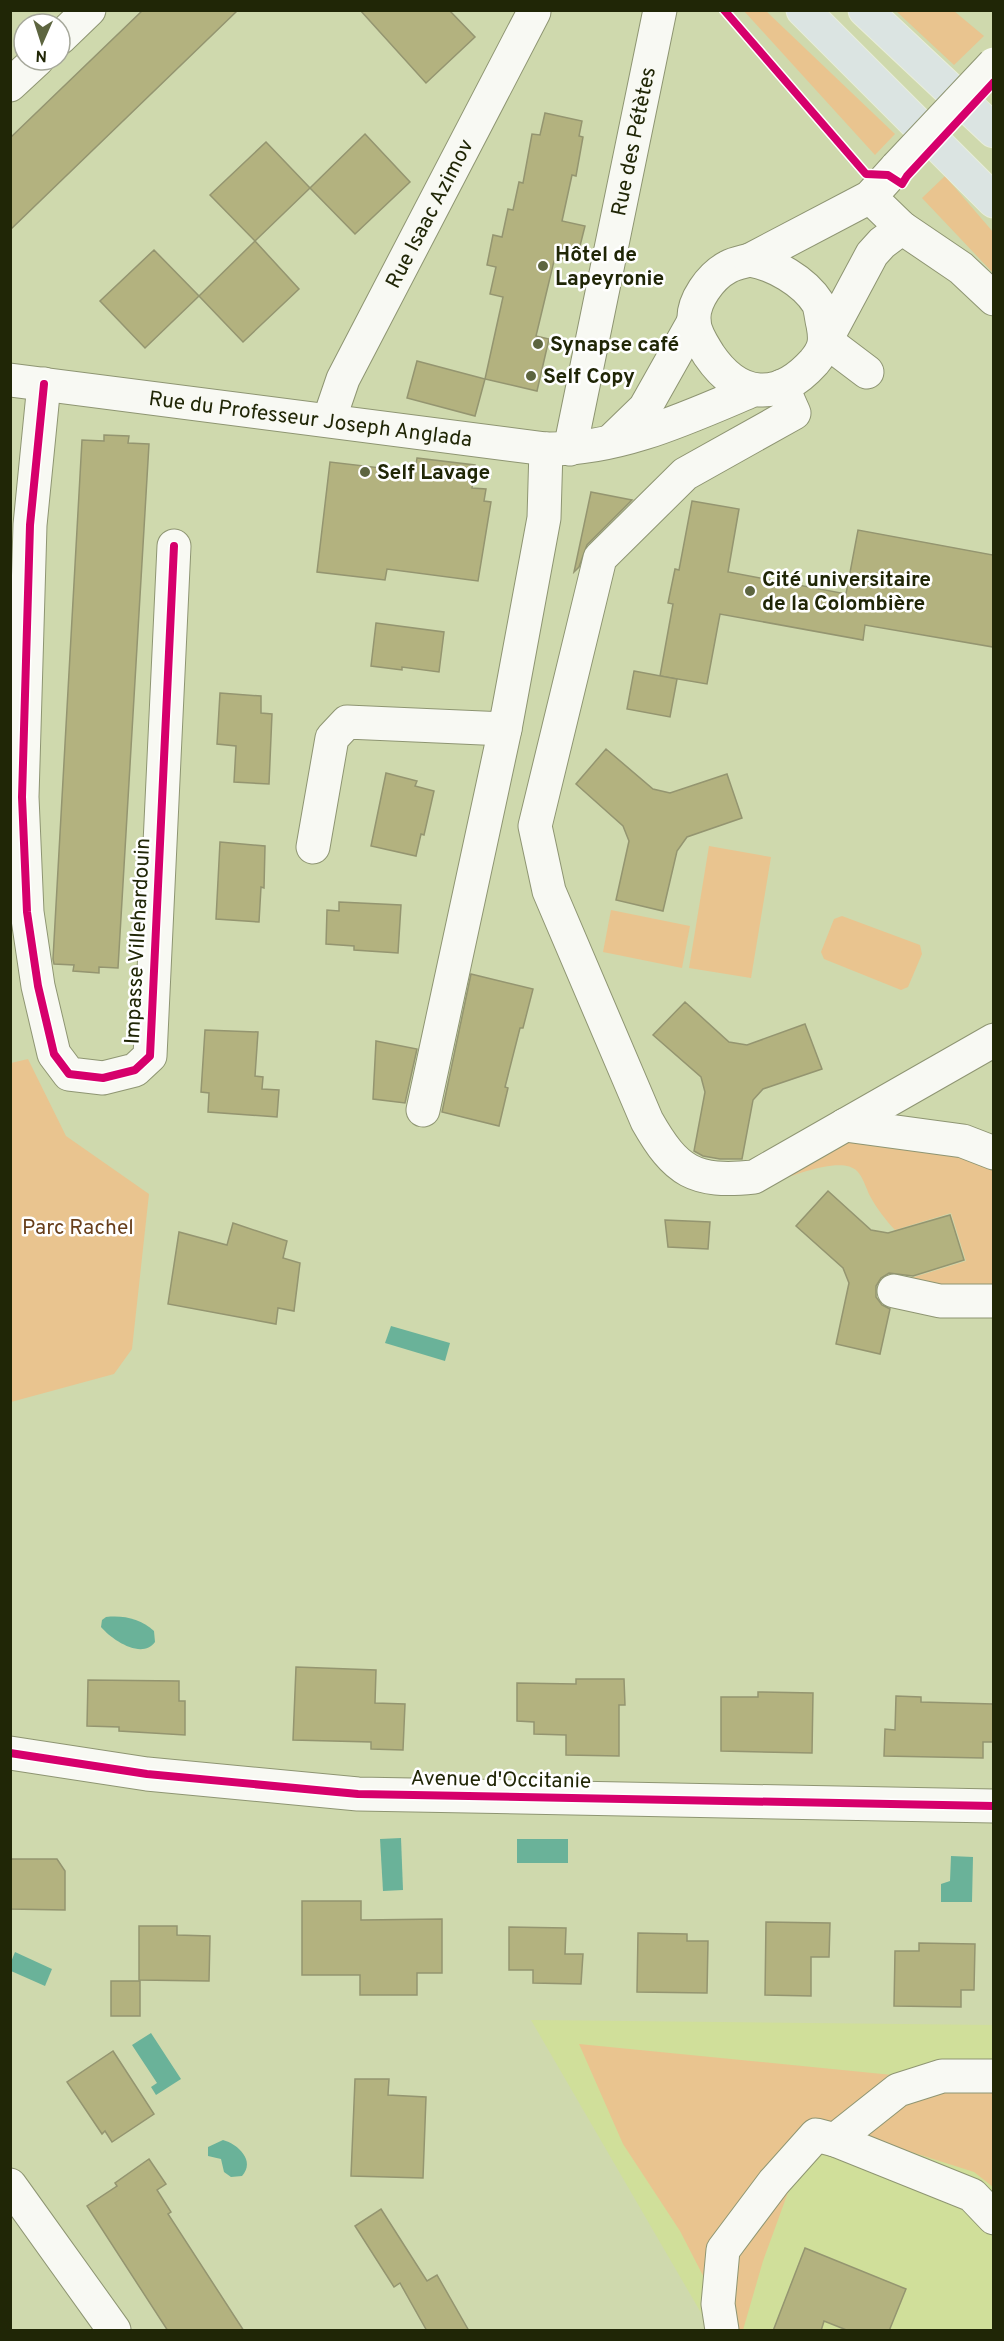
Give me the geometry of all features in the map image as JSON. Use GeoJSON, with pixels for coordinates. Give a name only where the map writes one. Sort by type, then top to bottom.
{"type":"FeatureCollection","features":[{"type":"Feature","properties":{"kind":"main road"},"geometry":{"type":"LineString","coordinates":[[803,10],[993,201]]}},
{"type":"Feature","properties":{"kind":"main road"},"geometry":{"type":"LineString","coordinates":[[865,10],[993,131]]}},
{"type":"Feature","properties":{"kind":"street"},"geometry":{"type":"LineString","coordinates":[[72,26],[89,10]]}},
{"type":"Feature","properties":{"kind":"street","name":"Rue Isaac Azimov"},"geometry":{"type":"LineString","coordinates":[[329,420],[343,379],[534,12],[532,10]]}},
{"type":"Feature","properties":{"kind":"street","name":"Rue des Pétètes"},"geometry":{"type":"LineString","coordinates":[[423,1110],[505,729],[558,449],[660,10]]}},
{"type":"Feature","properties":{"kind":"street"},"geometry":{"type":"LineString","coordinates":[[993,64],[870,197],[902,228],[961,268],[993,299]]}},
{"type":"Feature","properties":{"kind":"street"},"geometry":{"type":"LineString","coordinates":[[10,85],[24,72]]}},
{"type":"Feature","properties":{"kind":"street","name":"Rue du Professeur Joseph Anglada"},"geometry":{"type":"LineString","coordinates":[[611,440],[645,408],[694,321],[699,299],[711,280],[729,267],[750,260],[870,197]]}},
{"type":"Feature","properties":{"kind":"street","name":"Rue du Professeur Joseph Anglada"},"geometry":{"type":"LineString","coordinates":[[10,380],[558,449],[589,447],[777,396],[801,376],[820,354],[873,254],[882,243],[902,228]]}},
{"type":"Feature","properties":{"kind":"street"},"geometry":{"type":"LineString","coordinates":[[750,260],[764,262],[804,287],[819,304],[826,340],[867,372]]}},
{"type":"Feature","properties":{"kind":"street"},"geometry":{"type":"LineString","coordinates":[[694,321],[700,342],[715,363],[734,383],[777,396]]}},
{"type":"Feature","properties":{"kind":"street","name":"Impasse Villehardouin"},"geometry":{"type":"LineString","coordinates":[[44,384],[20,534],[16,798],[27,912],[38,986],[54,1054],[69,1074],[103,1078],[135,1070],[150,1056],[174,546]]}},
{"type":"Feature","properties":{"kind":"street"},"geometry":{"type":"LineString","coordinates":[[777,396],[685,474],[600,558],[535,826],[549,891],[647,1121],[662,1148],[680,1166],[703,1177],[731,1180],[754,1177],[993,1040]]}},
{"type":"Feature","properties":{"kind":"street"},"geometry":{"type":"LineString","coordinates":[[313,847],[332,738],[347,722],[505,729]]}},
{"type":"Feature","properties":{"kind":"street"},"geometry":{"type":"LineString","coordinates":[[845,1125],[963,1141],[993,1153]]}},
{"type":"Feature","properties":{"kind":"street"},"geometry":{"type":"LineString","coordinates":[[894,1291],[940,1300],[993,1301]]}},
{"type":"Feature","properties":{"kind":"street","name":"Avenue d'Occitanie"},"geometry":{"type":"LineString","coordinates":[[10,1753],[147,1774],[358,1794],[993,1806]]}},
{"type":"Feature","properties":{"kind":"street"},"geometry":{"type":"LineString","coordinates":[[835,2139],[898,2090],[942,2076],[993,2076]]}},
{"type":"Feature","properties":{"kind":"street"},"geometry":{"type":"LineString","coordinates":[[722,2331],[718,2304],[723,2250],[774,2182],[816,2135],[835,2139],[972,2195],[993,2218]]}},
{"type":"Feature","properties":{"kind":"street"},"geometry":{"type":"LineString","coordinates":[[10,2185],[114,2331]]}},
{"type":"Feature","properties":{"kind":"shaded area"},"geometry":{"type":"Polygon","coordinates":[[[391,1326],[450,1343],[445,1361],[385,1343],[391,1326]]]}},
{"type":"Feature","properties":{"kind":"shaded area"},"geometry":{"type":"Polygon","coordinates":[[[106,1617],[126,1617],[144,1623],[154,1631],[155,1642],[149,1647],[135,1649],[119,1642],[101,1627],[102,1620],[106,1617]]]}},
{"type":"Feature","properties":{"kind":"shaded area"},"geometry":{"type":"Polygon","coordinates":[[[401,1838],[403,1890],[383,1891],[380,1839],[401,1838]]]}},
{"type":"Feature","properties":{"kind":"shaded area"},"geometry":{"type":"Polygon","coordinates":[[[517,1839],[568,1839],[568,1863],[517,1863],[517,1839]]]}},
{"type":"Feature","properties":{"kind":"shaded area"},"geometry":{"type":"Polygon","coordinates":[[[951,1856],[973,1857],[972,1902],[941,1902],[941,1884],[950,1881],[951,1856]]]}},
{"type":"Feature","properties":{"kind":"shaded area"},"geometry":{"type":"Polygon","coordinates":[[[15,1952],[52,1969],[45,1986],[11,1971],[11,1962],[15,1952]]]}},
{"type":"Feature","properties":{"kind":"shaded area"},"geometry":{"type":"Polygon","coordinates":[[[531,2020],[993,2025],[993,2330],[711,2330],[531,2020]]]}},
{"type":"Feature","properties":{"kind":"shaded area"},"geometry":{"type":"Polygon","coordinates":[[[151,2033],[181,2079],[156,2095],[151,2087],[157,2083],[132,2045],[151,2033]]]}},
{"type":"Feature","properties":{"kind":"shaded area"},"geometry":{"type":"Polygon","coordinates":[[[223,2140],[239,2149],[246,2159],[246,2170],[242,2176],[231,2177],[224,2172],[221,2159],[208,2156],[208,2147],[223,2140]]]}},
{"type":"Feature","properties":{"kind":"green space"},"geometry":{"type":"Polygon","coordinates":[[[744,11],[766,11],[895,134],[875,155],[744,11]]]}},
{"type":"Feature","properties":{"kind":"green space"},"geometry":{"type":"Polygon","coordinates":[[[896,11],[954,11],[984,36],[954,65],[896,11]]]}},
{"type":"Feature","properties":{"kind":"green space"},"geometry":{"type":"Polygon","coordinates":[[[945,176],[993,232],[993,273],[922,198],[945,176]]]}},
{"type":"Feature","properties":{"kind":"green space"},"geometry":{"type":"Polygon","coordinates":[[[709,846],[771,857],[751,978],[689,968],[709,846]]]}},
{"type":"Feature","properties":{"kind":"green space"},"geometry":{"type":"Polygon","coordinates":[[[611,910],[690,926],[682,968],[603,952],[611,910]]]}},
{"type":"Feature","properties":{"kind":"green space"},"geometry":{"type":"Polygon","coordinates":[[[842,916],[920,945],[922,954],[908,987],[901,990],[824,959],[821,952],[834,919],[842,916]]]}},
{"type":"Feature","properties":{"kind":"green space","name":"Parc Rachel"},"geometry":{"type":"Polygon","coordinates":[[[28,1059],[66,1136],[149,1194],[132,1349],[114,1374],[11,1402],[11,1063],[28,1059]]]}},
{"type":"Feature","properties":{"kind":"green space"},"geometry":{"type":"Polygon","coordinates":[[[855,1134],[993,1160],[993,1291],[927,1288],[911,1278],[966,1261],[951,1213],[895,1230],[875,1205],[859,1173],[850,1167],[841,1165],[820,1168],[780,1180],[855,1134]]]}},
{"type":"Feature","properties":{"kind":"green space"},"geometry":{"type":"Polygon","coordinates":[[[579,2044],[993,2085],[993,2187],[974,2172],[814,2121],[763,2261],[743,2330],[731,2330],[680,2231],[623,2144],[579,2044]]]}},
{"type":"Feature","properties":{"kind":"building"},"geometry":{"type":"Polygon","coordinates":[[[143,10],[238,10],[10,230],[10,138],[143,10]]]}},
{"type":"Feature","properties":{"kind":"building"},"geometry":{"type":"Polygon","coordinates":[[[360,10],[449,10],[475,37],[426,83],[360,10]]]}},
{"type":"Feature","properties":{"kind":"building"},"geometry":{"type":"Polygon","coordinates":[[[545,113],[582,121],[579,136],[583,137],[576,176],[572,175],[562,221],[585,226],[578,254],[554,261],[536,336],[549,339],[537,391],[485,379],[503,297],[490,294],[496,267],[487,265],[493,235],[502,237],[508,209],[513,210],[519,182],[523,183],[532,134],[540,135],[545,113]]]}},
{"type":"Feature","properties":{"kind":"building"},"geometry":{"type":"Polygon","coordinates":[[[365,134],[410,182],[355,234],[310,188],[365,134]]]}},
{"type":"Feature","properties":{"kind":"building"},"geometry":{"type":"Polygon","coordinates":[[[266,142],[310,188],[255,241],[210,195],[266,142]]]}},
{"type":"Feature","properties":{"kind":"building"},"geometry":{"type":"Polygon","coordinates":[[[255,241],[299,289],[243,342],[199,296],[255,241]]]}},
{"type":"Feature","properties":{"kind":"building"},"geometry":{"type":"Polygon","coordinates":[[[154,250],[199,296],[145,348],[100,301],[154,250]]]}},
{"type":"Feature","properties":{"kind":"building"},"geometry":{"type":"Polygon","coordinates":[[[417,361],[485,379],[475,416],[407,398],[417,361]]]}},
{"type":"Feature","properties":{"kind":"building"},"geometry":{"type":"Polygon","coordinates":[[[104,435],[129,436],[128,443],[149,444],[118,968],[99,967],[99,973],[73,971],[74,965],[54,964],[53,959],[82,440],[104,441],[104,435]]]}},
{"type":"Feature","properties":{"kind":"building"},"geometry":{"type":"Polygon","coordinates":[[[417,458],[475,465],[472,488],[486,489],[484,501],[491,502],[478,581],[387,569],[385,580],[317,572],[330,462],[415,472],[417,458]]]}},
{"type":"Feature","properties":{"kind":"building"},"geometry":{"type":"Polygon","coordinates":[[[591,492],[632,500],[587,545],[579,567],[574,572],[591,492]]]}},
{"type":"Feature","properties":{"kind":"building","name":"Cité universitaire de la Colombière"},"geometry":{"type":"Polygon","coordinates":[[[692,501],[739,509],[728,572],[846,594],[858,530],[993,555],[993,647],[865,625],[863,640],[720,614],[707,684],[660,676],[673,604],[668,603],[675,569],[679,570],[692,501]]]}},
{"type":"Feature","properties":{"kind":"building"},"geometry":{"type":"Polygon","coordinates":[[[376,623],[444,632],[439,672],[371,666],[376,623]]]}},
{"type":"Feature","properties":{"kind":"building"},"geometry":{"type":"Polygon","coordinates":[[[634,671],[677,679],[670,717],[627,709],[634,671]]]}},
{"type":"Feature","properties":{"kind":"building"},"geometry":{"type":"Polygon","coordinates":[[[220,693],[261,696],[261,713],[272,714],[269,784],[234,782],[236,746],[217,744],[220,693]]]}},
{"type":"Feature","properties":{"kind":"building"},"geometry":{"type":"Polygon","coordinates":[[[606,749],[653,789],[670,793],[727,774],[742,818],[687,837],[677,851],[663,911],[616,900],[629,841],[623,826],[576,784],[606,749]]]}},
{"type":"Feature","properties":{"kind":"building"},"geometry":{"type":"Polygon","coordinates":[[[386,773],[417,781],[415,786],[434,791],[424,835],[421,834],[416,856],[371,846],[386,773]]]}},
{"type":"Feature","properties":{"kind":"building"},"geometry":{"type":"Polygon","coordinates":[[[220,842],[265,846],[264,888],[261,887],[259,922],[216,919],[220,842]]]}},
{"type":"Feature","properties":{"kind":"building"},"geometry":{"type":"Polygon","coordinates":[[[339,902],[401,905],[398,953],[354,950],[354,946],[326,944],[327,910],[339,911],[339,902]]]}},
{"type":"Feature","properties":{"kind":"building"},"geometry":{"type":"Polygon","coordinates":[[[471,974],[533,989],[505,1087],[508,1088],[499,1126],[442,1112],[471,974]]]}},
{"type":"Feature","properties":{"kind":"building"},"geometry":{"type":"Polygon","coordinates":[[[685,1002],[729,1042],[747,1045],[805,1024],[822,1069],[763,1089],[753,1100],[742,1159],[720,1159],[703,1156],[694,1151],[705,1092],[701,1077],[653,1035],[685,1002]]]}},
{"type":"Feature","properties":{"kind":"building"},"geometry":{"type":"Polygon","coordinates":[[[205,1030],[258,1032],[255,1076],[263,1077],[262,1089],[279,1090],[277,1117],[208,1112],[209,1093],[201,1092],[205,1030]]]}},
{"type":"Feature","properties":{"kind":"building"},"geometry":{"type":"Polygon","coordinates":[[[376,1041],[417,1049],[405,1103],[373,1099],[376,1041]]]}},
{"type":"Feature","properties":{"kind":"building"},"geometry":{"type":"Polygon","coordinates":[[[828,1191],[871,1230],[888,1233],[950,1215],[964,1260],[913,1276],[889,1273],[881,1278],[876,1286],[876,1297],[882,1305],[890,1309],[880,1354],[836,1344],[849,1283],[843,1268],[796,1226],[828,1191]]]}},
{"type":"Feature","properties":{"kind":"building"},"geometry":{"type":"Polygon","coordinates":[[[665,1220],[710,1222],[708,1249],[668,1247],[665,1220]]]}},
{"type":"Feature","properties":{"kind":"building"},"geometry":{"type":"Polygon","coordinates":[[[233,1223],[287,1241],[283,1258],[300,1263],[294,1311],[278,1308],[276,1324],[168,1304],[179,1232],[227,1245],[233,1223]]]}},
{"type":"Feature","properties":{"kind":"building"},"geometry":{"type":"Polygon","coordinates":[[[296,1667],[376,1670],[375,1703],[405,1704],[403,1750],[371,1749],[371,1742],[293,1740],[296,1667]]]}},
{"type":"Feature","properties":{"kind":"building"},"geometry":{"type":"Polygon","coordinates":[[[576,1679],[624,1679],[625,1705],[619,1705],[619,1756],[566,1755],[566,1735],[534,1734],[534,1722],[517,1721],[517,1683],[576,1684],[576,1679]]]}},
{"type":"Feature","properties":{"kind":"building"},"geometry":{"type":"Polygon","coordinates":[[[88,1680],[179,1681],[179,1701],[185,1701],[185,1735],[119,1731],[119,1727],[87,1726],[88,1680]]]}},
{"type":"Feature","properties":{"kind":"building"},"geometry":{"type":"Polygon","coordinates":[[[758,1692],[813,1693],[812,1753],[721,1751],[721,1697],[758,1697],[758,1692]]]}},
{"type":"Feature","properties":{"kind":"building"},"geometry":{"type":"Polygon","coordinates":[[[896,1696],[921,1697],[921,1702],[993,1704],[993,1742],[983,1742],[983,1758],[884,1756],[885,1729],[895,1730],[896,1696]]]}},
{"type":"Feature","properties":{"kind":"building"},"geometry":{"type":"Polygon","coordinates":[[[10,1859],[57,1859],[65,1871],[65,1910],[10,1909],[10,1859]]]}},
{"type":"Feature","properties":{"kind":"building"},"geometry":{"type":"Polygon","coordinates":[[[302,1901],[361,1901],[361,1920],[442,1919],[442,1973],[417,1973],[417,1995],[360,1995],[360,1975],[302,1975],[302,1901]]]}},
{"type":"Feature","properties":{"kind":"building"},"geometry":{"type":"Polygon","coordinates":[[[766,1922],[830,1923],[829,1957],[811,1957],[811,1996],[765,1995],[766,1922]]]}},
{"type":"Feature","properties":{"kind":"building"},"geometry":{"type":"Polygon","coordinates":[[[139,1926],[177,1926],[177,1935],[210,1936],[209,1981],[139,1980],[139,1926]]]}},
{"type":"Feature","properties":{"kind":"building"},"geometry":{"type":"Polygon","coordinates":[[[509,1927],[566,1928],[565,1954],[583,1954],[581,1984],[533,1983],[533,1970],[509,1970],[509,1927]]]}},
{"type":"Feature","properties":{"kind":"building"},"geometry":{"type":"Polygon","coordinates":[[[638,1933],[687,1934],[687,1941],[708,1941],[707,1993],[637,1992],[638,1933]]]}},
{"type":"Feature","properties":{"kind":"building"},"geometry":{"type":"Polygon","coordinates":[[[919,1943],[975,1944],[974,1990],[961,1990],[961,2007],[894,2006],[895,1951],[919,1951],[919,1943]]]}},
{"type":"Feature","properties":{"kind":"building"},"geometry":{"type":"Polygon","coordinates":[[[111,1981],[140,1981],[140,2016],[111,2016],[111,1981]]]}},
{"type":"Feature","properties":{"kind":"building"},"geometry":{"type":"Polygon","coordinates":[[[113,2051],[154,2114],[112,2142],[105,2131],[102,2134],[67,2082],[113,2051]]]}},
{"type":"Feature","properties":{"kind":"building"},"geometry":{"type":"Polygon","coordinates":[[[355,2079],[389,2079],[388,2095],[426,2097],[423,2178],[351,2176],[355,2079]]]}},
{"type":"Feature","properties":{"kind":"building"},"geometry":{"type":"Polygon","coordinates":[[[149,2159],[166,2184],[157,2190],[171,2212],[168,2214],[244,2331],[168,2331],[87,2206],[117,2186],[115,2183],[149,2159]]]}},
{"type":"Feature","properties":{"kind":"building"},"geometry":{"type":"Polygon","coordinates":[[[381,2209],[427,2281],[437,2275],[469,2331],[427,2331],[400,2283],[394,2287],[355,2226],[381,2209]]]}},
{"type":"Feature","properties":{"kind":"building"},"geometry":{"type":"Polygon","coordinates":[[[805,2248],[906,2289],[889,2331],[849,2331],[824,2321],[821,2331],[773,2331],[805,2248]]]}},
{"type":"Feature","properties":{"kind":"cycle path"},"geometry":{"type":"LineString","coordinates":[[724,10],[866,174],[888,175],[902,184],[994,82]]}},
{"type":"Feature","properties":{"kind":"cycle path"},"geometry":{"type":"LineString","coordinates":[[44,384],[30,525],[22,797],[27,912],[38,986],[54,1054],[69,1074],[103,1078],[135,1070],[150,1056],[174,546]]}},
{"type":"Feature","properties":{"kind":"cycle path"},"geometry":{"type":"LineString","coordinates":[[10,1753],[147,1774],[358,1794],[994,1806]]}},
{"type":"Feature","properties":{"kind":"place","name":"Hôtel de Lapeyronie"},"geometry":{"type":"Point","coordinates":[543,266]}},
{"type":"Feature","properties":{"kind":"place","name":"Synapse café"},"geometry":{"type":"Point","coordinates":[538,344]}},
{"type":"Feature","properties":{"kind":"place","name":"Self Copy"},"geometry":{"type":"Point","coordinates":[531,376]}},
{"type":"Feature","properties":{"kind":"place","name":"Self Lavage"},"geometry":{"type":"Point","coordinates":[365,472]}},
{"type":"Feature","properties":{"kind":"place","name":"Cité universitaire de la Colombière"},"geometry":{"type":"Point","coordinates":[750,591]}}]}
